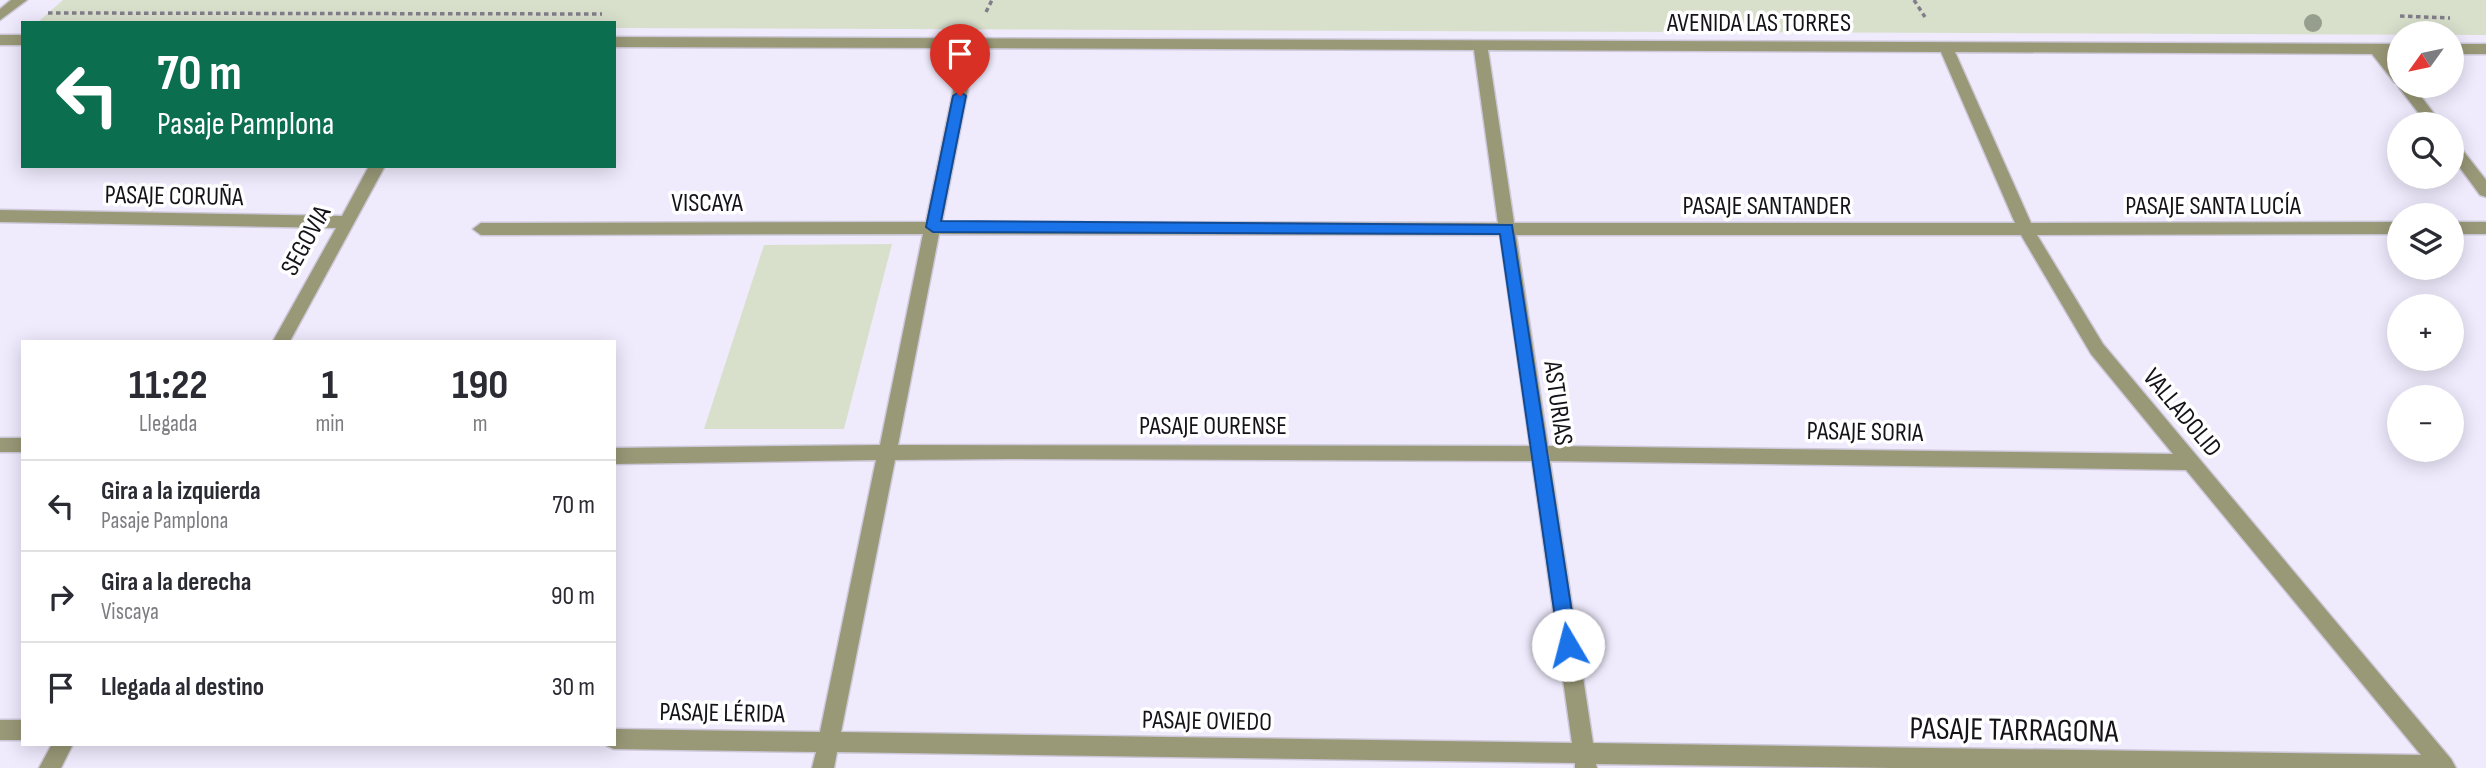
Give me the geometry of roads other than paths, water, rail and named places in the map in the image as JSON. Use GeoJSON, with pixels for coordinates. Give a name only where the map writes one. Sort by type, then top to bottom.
{"type":"FeatureCollection","features":[{"type":"Feature","properties":{"kind":"street"},"geometry":{"type":"LineString","coordinates":[[0,16],[20,0]]}},
{"type":"Feature","properties":{"kind":"street"},"geometry":{"type":"LineString","coordinates":[[0,40],[21,40]]}},
{"type":"Feature","properties":{"kind":"street","name":"AVENIDA LAS TORRES"},"geometry":{"type":"LineString","coordinates":[[616,42],[2387,49]]}},
{"type":"Feature","properties":{"kind":"street"},"geometry":{"type":"LineString","coordinates":[[823,768],[970,43]]}},
{"type":"Feature","properties":{"kind":"street","name":"ASTURIAS"},"geometry":{"type":"LineString","coordinates":[[1480,45],[1585,761]]}},
{"type":"Feature","properties":{"kind":"street","name":"VALLADOLID"},"geometry":{"type":"LineString","coordinates":[[1946,47],[2026,230],[2096,349],[2444,767]]}},
{"type":"Feature","properties":{"kind":"street"},"geometry":{"type":"LineString","coordinates":[[2376,49],[2387,63]]}},
{"type":"Feature","properties":{"kind":"street"},"geometry":{"type":"LineString","coordinates":[[2464,49],[2486,49]]}},
{"type":"Feature","properties":{"kind":"street"},"geometry":{"type":"LineString","coordinates":[[2414,98],[2425,112]]}},
{"type":"Feature","properties":{"kind":"street"},"geometry":{"type":"LineString","coordinates":[[2464,162],[2486,191]]}},
{"type":"Feature","properties":{"kind":"street","name":"SEGOVIA"},"geometry":{"type":"LineString","coordinates":[[283,340],[376,168]]}},
{"type":"Feature","properties":{"kind":"street","name":"PASAJE CORUÑA"},"geometry":{"type":"LineString","coordinates":[[0,216],[347,222]]}},
{"type":"Feature","properties":{"kind":"street","name":"VISCAYA"},"geometry":{"type":"LineString","coordinates":[[481,229],[1507,228]]}},
{"type":"Feature","properties":{"kind":"street","name":"PASAJE SANTANDER"},"geometry":{"type":"LineString","coordinates":[[1507,228],[2026,230]]}},
{"type":"Feature","properties":{"kind":"street","name":"PASAJE SANTA LUCÍA"},"geometry":{"type":"LineString","coordinates":[[2026,230],[2387,228]]}},
{"type":"Feature","properties":{"kind":"street"},"geometry":{"type":"LineString","coordinates":[[2464,228],[2486,228]]}},
{"type":"Feature","properties":{"kind":"street"},"geometry":{"type":"LineString","coordinates":[[0,445],[21,445]]}},
{"type":"Feature","properties":{"kind":"street"},"geometry":{"type":"LineString","coordinates":[[616,456],[887,450]]}},
{"type":"Feature","properties":{"kind":"street","name":"PASAJE OURENSE"},"geometry":{"type":"LineString","coordinates":[[887,450],[1539,452]]}},
{"type":"Feature","properties":{"kind":"street","name":"PASAJE SORIA"},"geometry":{"type":"LineString","coordinates":[[1539,452],[2190,462]]}},
{"type":"Feature","properties":{"kind":"street"},"geometry":{"type":"LineString","coordinates":[[0,730],[21,730]]}},
{"type":"Feature","properties":{"kind":"street","name":"PASAJE LÉRIDA"},"geometry":{"type":"LineString","coordinates":[[616,739],[828,742]]}},
{"type":"Feature","properties":{"kind":"street","name":"PASAJE OVIEDO"},"geometry":{"type":"LineString","coordinates":[[828,742],[1585,761]]}},
{"type":"Feature","properties":{"kind":"street"},"geometry":{"type":"LineString","coordinates":[[50,768],[62,746]]}},
{"type":"Feature","properties":{"kind":"street","name":"PASAJE TARRAGONA"},"geometry":{"type":"LineString","coordinates":[[1585,761],[2444,767]]}}]}
